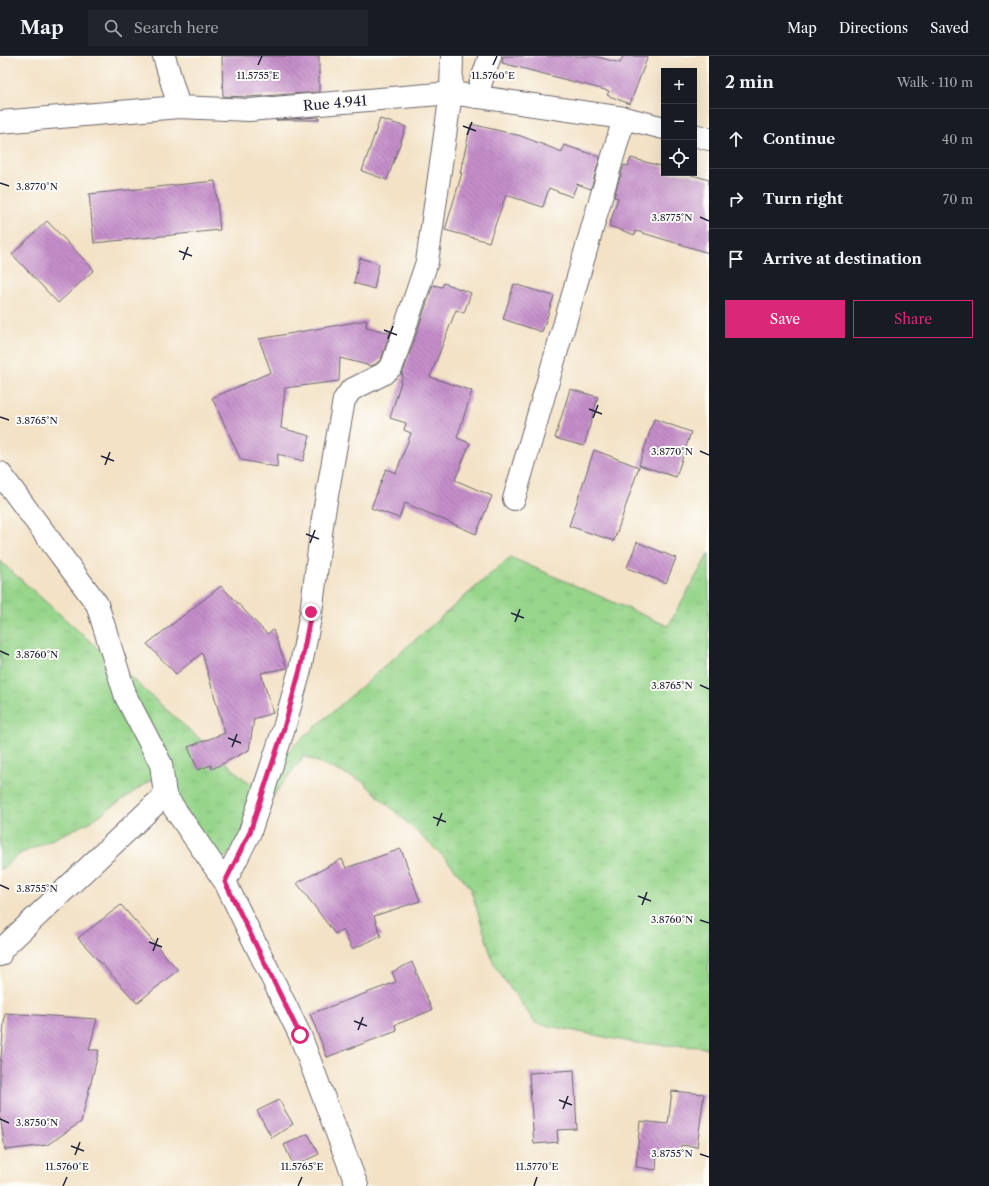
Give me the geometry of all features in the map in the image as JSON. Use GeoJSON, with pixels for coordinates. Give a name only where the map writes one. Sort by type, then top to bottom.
{"type":"FeatureCollection","features":[{"type":"Feature","properties":{"kind":"street"},"geometry":{"type":"LineString","coordinates":[[164,56],[179,107]]}},
{"type":"Feature","properties":{"kind":"street"},"geometry":{"type":"LineString","coordinates":[[225,882],[250,832],[284,728],[300,670],[311,612],[323,518],[344,400],[351,390],[383,374],[392,366],[427,262],[451,93],[452,56]]}},
{"type":"Feature","properties":{"kind":"street"},"geometry":{"type":"LineString","coordinates":[[476,97],[490,56]]}},
{"type":"Feature","properties":{"kind":"street","name":"Rue 4.941"},"geometry":{"type":"LineString","coordinates":[[1,118],[179,107],[249,110],[451,93],[624,118],[661,127]]}},
{"type":"Feature","properties":{"kind":"street"},"geometry":{"type":"LineString","coordinates":[[514,498],[624,118]]}},
{"type":"Feature","properties":{"kind":"street"},"geometry":{"type":"LineString","coordinates":[[697,136],[709,139]]}},
{"type":"Feature","properties":{"kind":"street"},"geometry":{"type":"LineString","coordinates":[[0,473],[97,604],[126,697],[161,764],[164,795],[225,882],[300,1035],[357,1186]]}},
{"type":"Feature","properties":{"kind":"street"},"geometry":{"type":"LineString","coordinates":[[1,951],[164,795]]}},
{"type":"Feature","properties":{"kind":"green space"},"geometry":{"type":"Polygon","coordinates":[[[709,553],[709,1049],[700,1047],[634,1043],[535,1023],[494,965],[470,887],[446,859],[362,781],[304,756],[211,876],[157,776],[88,823],[20,854],[0,870],[0,561],[250,784],[510,557],[668,626],[709,553]]]}},
{"type":"Feature","properties":{"kind":"building"},"geometry":{"type":"Polygon","coordinates":[[[222,56],[319,56],[319,92],[249,97],[223,96],[222,56]]]}},
{"type":"Feature","properties":{"kind":"building"},"geometry":{"type":"Polygon","coordinates":[[[503,56],[594,56],[620,63],[623,56],[648,56],[630,104],[607,95],[609,91],[502,63],[503,56]]]}},
{"type":"Feature","properties":{"kind":"building"},"geometry":{"type":"Polygon","coordinates":[[[319,117],[319,120],[275,120],[319,117]]]}},
{"type":"Feature","properties":{"kind":"building"},"geometry":{"type":"Polygon","coordinates":[[[380,119],[406,127],[387,180],[362,171],[380,119]]]}},
{"type":"Feature","properties":{"kind":"building"},"geometry":{"type":"Polygon","coordinates":[[[471,124],[521,136],[562,152],[564,145],[600,157],[591,189],[577,184],[572,197],[549,188],[543,207],[506,195],[489,242],[445,230],[462,173],[460,173],[471,124]]]}},
{"type":"Feature","properties":{"kind":"building"},"geometry":{"type":"Polygon","coordinates":[[[631,158],[661,166],[661,176],[695,176],[709,180],[709,253],[636,231],[635,235],[609,226],[618,198],[614,197],[624,165],[628,166],[631,158]]]}},
{"type":"Feature","properties":{"kind":"building"},"geometry":{"type":"Polygon","coordinates":[[[215,181],[220,230],[94,243],[89,194],[215,181]]]}},
{"type":"Feature","properties":{"kind":"building"},"geometry":{"type":"Polygon","coordinates":[[[47,221],[94,270],[58,303],[12,254],[47,221]]]}},
{"type":"Feature","properties":{"kind":"building"},"geometry":{"type":"Polygon","coordinates":[[[360,258],[379,264],[374,289],[354,283],[360,258]]]}},
{"type":"Feature","properties":{"kind":"building"},"geometry":{"type":"Polygon","coordinates":[[[444,283],[471,293],[464,313],[456,310],[430,377],[472,391],[457,438],[470,443],[455,480],[492,496],[476,534],[405,503],[399,518],[371,508],[386,469],[396,473],[411,433],[404,430],[406,423],[390,418],[403,375],[401,374],[404,370],[433,285],[442,287],[444,283]]]}},
{"type":"Feature","properties":{"kind":"building"},"geometry":{"type":"Polygon","coordinates":[[[514,284],[554,296],[542,332],[503,319],[514,284]]]}},
{"type":"Feature","properties":{"kind":"building"},"geometry":{"type":"Polygon","coordinates":[[[367,320],[366,327],[390,333],[381,359],[376,364],[371,366],[340,358],[339,381],[285,388],[281,428],[310,436],[303,461],[278,454],[277,467],[241,460],[212,398],[271,372],[259,339],[367,320]]]}},
{"type":"Feature","properties":{"kind":"building"},"geometry":{"type":"Polygon","coordinates":[[[570,389],[598,397],[584,446],[555,438],[570,389]]]}},
{"type":"Feature","properties":{"kind":"building"},"geometry":{"type":"Polygon","coordinates":[[[654,419],[691,432],[676,477],[639,465],[654,419]]]}},
{"type":"Feature","properties":{"kind":"building"},"geometry":{"type":"Polygon","coordinates":[[[594,450],[639,467],[614,541],[569,526],[594,450]]]}},
{"type":"Feature","properties":{"kind":"building"},"geometry":{"type":"Polygon","coordinates":[[[637,542],[676,558],[666,583],[627,568],[637,542]]]}},
{"type":"Feature","properties":{"kind":"building"},"geometry":{"type":"Polygon","coordinates":[[[221,586],[267,634],[273,630],[287,668],[261,673],[273,713],[254,719],[249,750],[212,769],[211,765],[198,770],[188,747],[225,733],[202,653],[176,674],[147,644],[221,586]]]}},
{"type":"Feature","properties":{"kind":"building"},"geometry":{"type":"Polygon","coordinates":[[[401,849],[420,901],[374,916],[381,936],[352,949],[343,929],[335,934],[297,883],[342,859],[346,868],[401,849]]]}},
{"type":"Feature","properties":{"kind":"building"},"geometry":{"type":"Polygon","coordinates":[[[121,905],[178,970],[137,1003],[78,938],[121,905]]]}},
{"type":"Feature","properties":{"kind":"building"},"geometry":{"type":"Polygon","coordinates":[[[412,962],[432,1010],[395,1025],[397,1031],[327,1057],[310,1014],[396,982],[392,972],[412,962]]]}},
{"type":"Feature","properties":{"kind":"building"},"geometry":{"type":"Polygon","coordinates":[[[5,1013],[97,1019],[89,1050],[99,1050],[81,1122],[47,1145],[5,1150],[0,1115],[0,1067],[5,1013]]]}},
{"type":"Feature","properties":{"kind":"building"},"geometry":{"type":"Polygon","coordinates":[[[574,1070],[577,1129],[557,1130],[558,1142],[534,1144],[529,1073],[574,1070]]]}},
{"type":"Feature","properties":{"kind":"building"},"geometry":{"type":"Polygon","coordinates":[[[672,1091],[704,1094],[697,1147],[681,1145],[680,1157],[657,1154],[656,1170],[636,1167],[640,1121],[668,1124],[672,1091]]]}},
{"type":"Feature","properties":{"kind":"building"},"geometry":{"type":"Polygon","coordinates":[[[279,1100],[293,1124],[272,1138],[257,1111],[279,1100]]]}},
{"type":"Feature","properties":{"kind":"building"},"geometry":{"type":"Polygon","coordinates":[[[308,1134],[319,1154],[294,1166],[284,1145],[308,1134]]]}},
{"type":"Feature","properties":{"kind":"route"},"geometry":{"type":"LineString","coordinates":[[300,1035],[225,882],[250,832],[284,728],[300,670],[311,612]]}}]}
